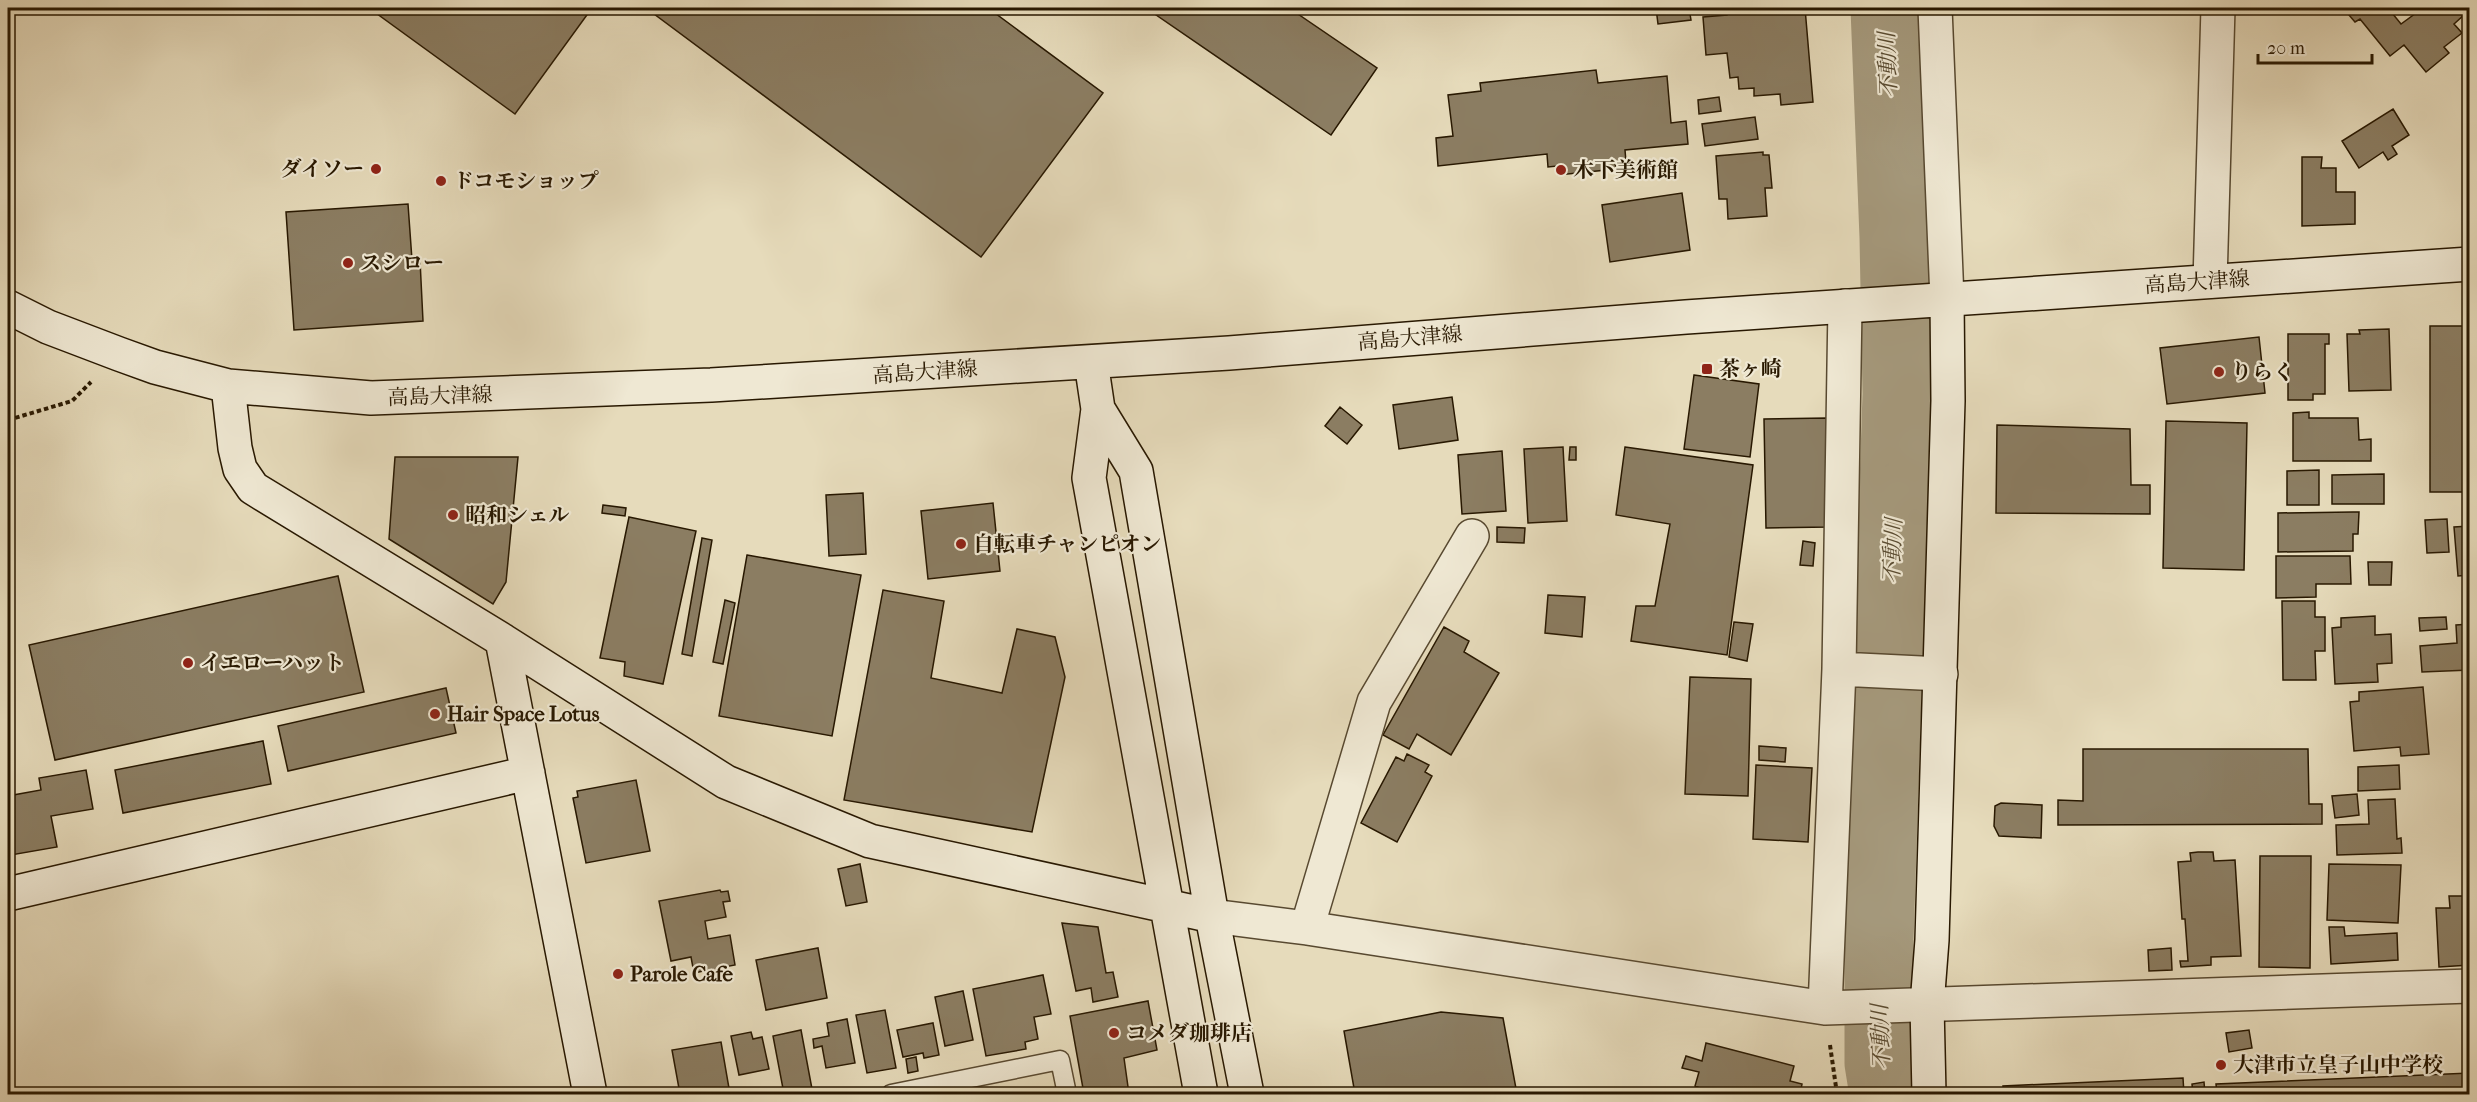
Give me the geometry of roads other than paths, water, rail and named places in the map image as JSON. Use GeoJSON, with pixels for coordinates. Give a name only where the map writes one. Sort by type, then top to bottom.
{"type":"FeatureCollection","features":[{"type":"Feature","properties":{"kind":"street"},"geometry":{"type":"LineString","coordinates":[[1929,1095],[1918,1006],[1932,940],[1931,673],[1948,401],[1936,300],[1935,8]]}},
{"type":"Feature","properties":{"kind":"street"},"geometry":{"type":"LineString","coordinates":[[2210,281],[2218,8]]}},
{"type":"Feature","properties":{"kind":"street","name":"高島大津線"},"geometry":{"type":"LineString","coordinates":[[8,307],[48,327],[155,367],[228,386],[370,398],[430,397],[711,385],[1091,362],[1851,306],[2469,264]]}},
{"type":"Feature","properties":{"kind":"street"},"geometry":{"type":"LineString","coordinates":[[1832,1009],[1846,670],[1851,306]]}},
{"type":"Feature","properties":{"kind":"street"},"geometry":{"type":"LineString","coordinates":[[1091,362],[1098,409],[1089,478],[1201,1095]]}},
{"type":"Feature","properties":{"kind":"street"},"geometry":{"type":"LineString","coordinates":[[228,386],[235,448],[240,470],[253,488],[502,640],[726,782],[870,841],[1212,916],[1307,928],[1832,1009],[2469,986]]}},
{"type":"Feature","properties":{"kind":"street"},"geometry":{"type":"LineString","coordinates":[[1098,409],[1136,471],[1212,916],[1247,1095]]}},
{"type":"Feature","properties":{"kind":"street"},"geometry":{"type":"LineString","coordinates":[[1307,928],[1374,702],[1472,536]]}},
{"type":"Feature","properties":{"kind":"street"},"geometry":{"type":"LineString","coordinates":[[502,640],[590,1095]]}},
{"type":"Feature","properties":{"kind":"street"},"geometry":{"type":"LineString","coordinates":[[1846,670],[1931,673]]}},
{"type":"Feature","properties":{"kind":"street"},"geometry":{"type":"LineString","coordinates":[[8,894],[528,773]]}},
{"type":"Feature","properties":{"kind":"lane"},"geometry":{"type":"LineString","coordinates":[[891,1095],[1060,1060],[1067,1095]]}},
{"type":"Feature","properties":{"kind":"waterway","name":"不動川"},"geometry":{"type":"LineString","coordinates":[[1884,1094],[1879,1063],[1879,942],[1897,394],[1894,237],[1885,8]]}},
{"type":"Feature","properties":{"kind":"place","name":"ダイソー"},"geometry":{"type":"Point","coordinates":[376,169]}},
{"type":"Feature","properties":{"kind":"place","name":"木下美術館"},"geometry":{"type":"Point","coordinates":[1561,170]}},
{"type":"Feature","properties":{"kind":"place","name":"ドコモショップ"},"geometry":{"type":"Point","coordinates":[441,181]}},
{"type":"Feature","properties":{"kind":"place","name":"スシロー"},"geometry":{"type":"Point","coordinates":[348,263]}},
{"type":"Feature","properties":{"kind":"place","name":"茶ヶ崎"},"geometry":{"type":"Point","coordinates":[1707,369]}},
{"type":"Feature","properties":{"kind":"place","name":"りらく"},"geometry":{"type":"Point","coordinates":[2219,372]}},
{"type":"Feature","properties":{"kind":"place","name":"昭和シェル"},"geometry":{"type":"Point","coordinates":[453,515]}},
{"type":"Feature","properties":{"kind":"place","name":"自転車チャンピオン"},"geometry":{"type":"Point","coordinates":[961,544]}},
{"type":"Feature","properties":{"kind":"place","name":"イエローハット"},"geometry":{"type":"Point","coordinates":[188,663]}},
{"type":"Feature","properties":{"kind":"place","name":"Hair Space Lotus"},"geometry":{"type":"Point","coordinates":[435,714]}},
{"type":"Feature","properties":{"kind":"place","name":"Parole Cafe"},"geometry":{"type":"Point","coordinates":[618,974]}},
{"type":"Feature","properties":{"kind":"place","name":"コメダ珈琲店"},"geometry":{"type":"Point","coordinates":[1114,1033]}},
{"type":"Feature","properties":{"kind":"place","name":"大津市立皇子山中学校"},"geometry":{"type":"Point","coordinates":[2221,1065]}}]}
